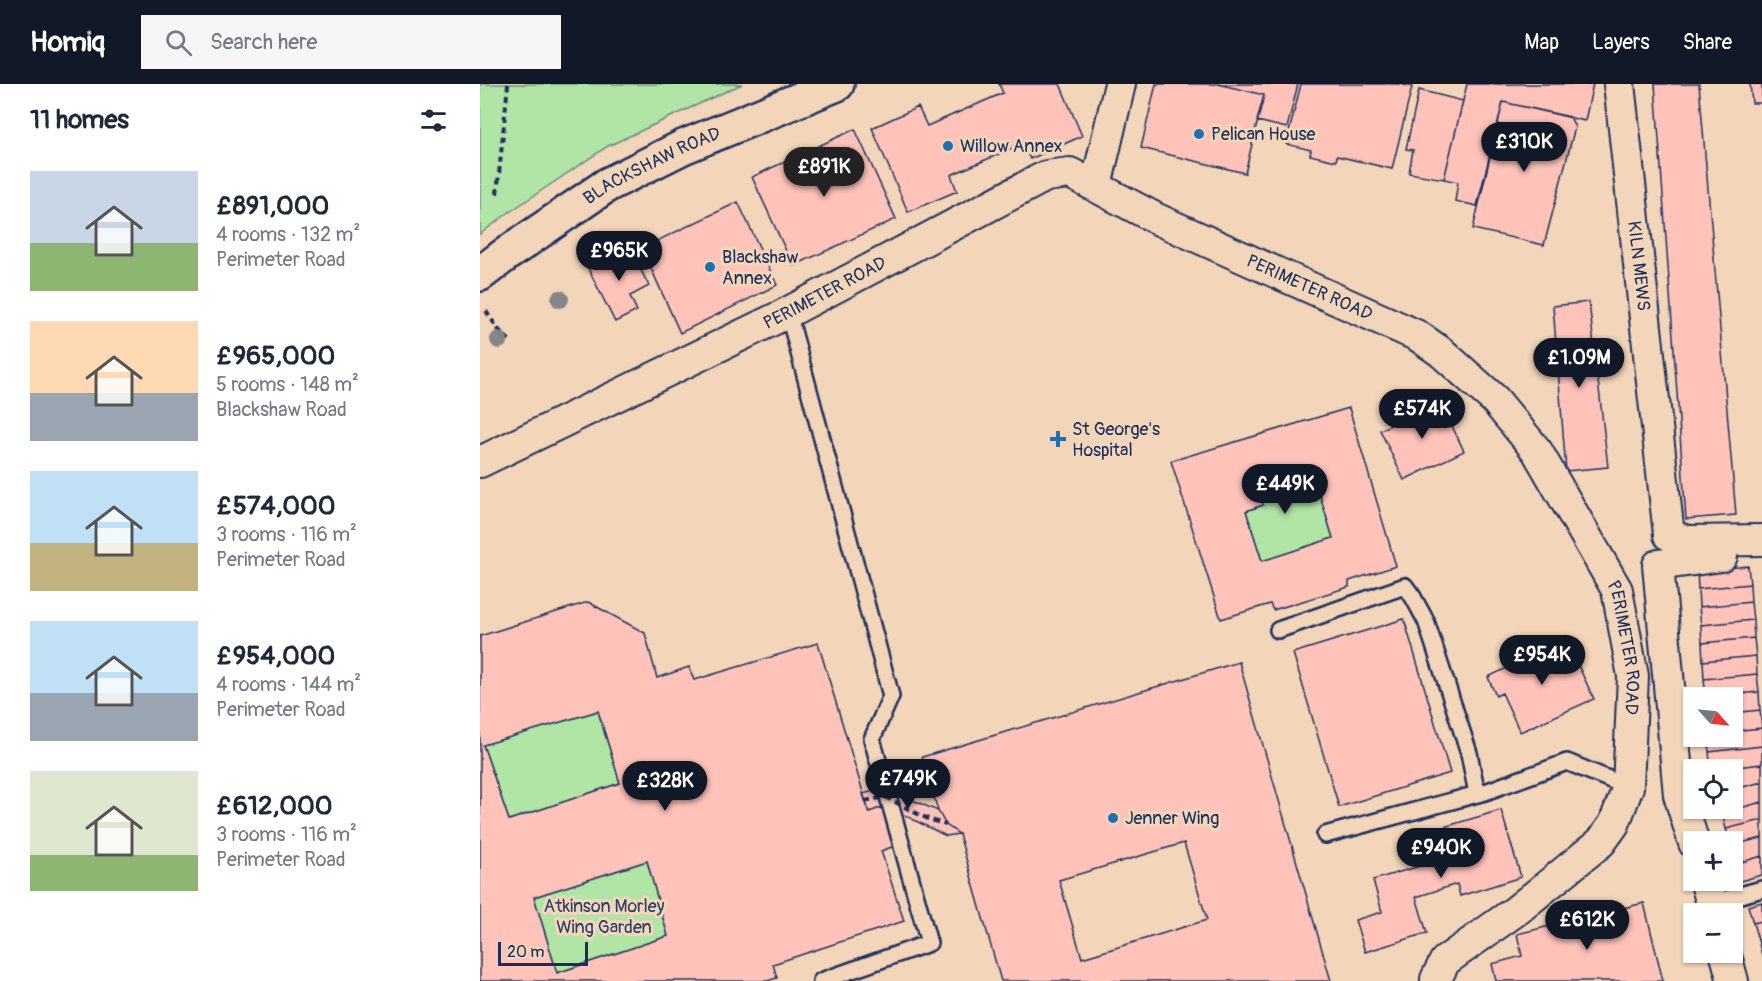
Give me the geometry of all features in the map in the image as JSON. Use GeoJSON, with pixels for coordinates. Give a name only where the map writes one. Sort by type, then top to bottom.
{"type":"FeatureCollection","features":[{"type":"Feature","properties":{"kind":"street","name":"BLACKSHAW ROAD"},"geometry":{"type":"LineString","coordinates":[[480,274],[608,185],[683,147],[837,84]]}},
{"type":"Feature","properties":{"kind":"street"},"geometry":{"type":"LineString","coordinates":[[1096,186],[1120,84]]}},
{"type":"Feature","properties":{"kind":"street","name":"KILN MEWS"},"geometry":{"type":"LineString","coordinates":[[1620,84],[1669,535],[1687,541],[1761,540]]}},
{"type":"Feature","properties":{"kind":"street","name":"PERIMETER ROAD"},"geometry":{"type":"LineString","coordinates":[[480,462],[789,312],[1046,176],[1070,173],[1157,219],[1418,336],[1441,352],[1495,400],[1537,451],[1617,590],[1633,676],[1628,787],[1614,824],[1601,842],[1517,910],[1446,961],[1437,981]]}},
{"type":"Feature","properties":{"kind":"street"},"geometry":{"type":"LineString","coordinates":[[1690,831],[1679,795],[1658,565],[1732,555],[1761,540]]}},
{"type":"Feature","properties":{"kind":"street"},"geometry":{"type":"LineString","coordinates":[[1728,963],[1733,981]]}},
{"type":"Feature","properties":{"kind":"lane"},"geometry":{"type":"LineString","coordinates":[[789,312],[891,696],[872,738],[929,943],[821,981]]}},
{"type":"Feature","properties":{"kind":"lane"},"geometry":{"type":"LineString","coordinates":[[1278,630],[1405,586],[1426,621],[1469,753],[1477,794]]}},
{"type":"Feature","properties":{"kind":"lane"},"geometry":{"type":"LineString","coordinates":[[1326,835],[1477,794],[1567,762],[1628,787]]}},
{"type":"Feature","properties":{"kind":"lane"},"geometry":{"type":"LineString","coordinates":[[1710,899],[1762,889]]}},
{"type":"Feature","properties":{"kind":"path"},"geometry":{"type":"LineString","coordinates":[[497,195],[508,84]]}},
{"type":"Feature","properties":{"kind":"path"},"geometry":{"type":"LineString","coordinates":[[486,312],[512,343]]}},
{"type":"Feature","properties":{"kind":"path"},"geometry":{"type":"LineString","coordinates":[[865,801],[885,797],[928,819],[946,825]]}},
{"type":"Feature","properties":{"kind":"green space"},"geometry":{"type":"Polygon","coordinates":[[[480,84],[742,84],[608,146],[480,234],[480,84]]]}},
{"type":"Feature","properties":{"kind":"green space"},"geometry":{"type":"Polygon","coordinates":[[[1289,477],[1295,493],[1317,486],[1333,538],[1262,561],[1246,511],[1263,505],[1257,487],[1289,477]]]}},
{"type":"Feature","properties":{"kind":"green space"},"geometry":{"type":"Polygon","coordinates":[[[598,711],[620,783],[509,820],[483,745],[598,711]]]}},
{"type":"Feature","properties":{"kind":"green space","name":"Atkinson Morley Wing Garden"},"geometry":{"type":"Polygon","coordinates":[[[647,861],[668,936],[557,973],[534,897],[647,861]]]}},
{"type":"Feature","properties":{"kind":"building","name":"Willow Annex"},"geometry":{"type":"Polygon","coordinates":[[[999,84],[1060,84],[1082,136],[1030,159],[1023,143],[951,175],[957,191],[908,212],[872,128],[918,107],[927,126],[1003,93],[999,84]]]}},
{"type":"Feature","properties":{"kind":"building","name":"Pelican House"},"geometry":{"type":"Polygon","coordinates":[[[1156,84],[1218,84],[1264,95],[1245,173],[1141,148],[1156,84]]]}},
{"type":"Feature","properties":{"kind":"building"},"geometry":{"type":"Polygon","coordinates":[[[1218,84],[1298,84],[1287,128],[1257,121],[1264,95],[1218,84]]]}},
{"type":"Feature","properties":{"kind":"building"},"geometry":{"type":"Polygon","coordinates":[[[1301,84],[1400,84],[1412,87],[1392,169],[1337,156],[1336,161],[1310,155],[1311,150],[1286,144],[1301,84]]]}},
{"type":"Feature","properties":{"kind":"building"},"geometry":{"type":"Polygon","coordinates":[[[1467,84],[1593,84],[1585,121],[1503,102],[1477,206],[1455,201],[1458,182],[1444,179],[1467,84]]]}},
{"type":"Feature","properties":{"kind":"building"},"geometry":{"type":"Polygon","coordinates":[[[1655,84],[1699,84],[1736,515],[1686,519],[1655,84]]]}},
{"type":"Feature","properties":{"kind":"building"},"geometry":{"type":"Polygon","coordinates":[[[1750,84],[1762,84],[1762,103],[1752,103],[1750,84]]]}},
{"type":"Feature","properties":{"kind":"building"},"geometry":{"type":"Polygon","coordinates":[[[1419,90],[1463,101],[1444,179],[1409,173],[1413,150],[1406,149],[1419,90]]]}},
{"type":"Feature","properties":{"kind":"building"},"geometry":{"type":"Polygon","coordinates":[[[1503,102],[1570,117],[1575,127],[1544,245],[1473,229],[1503,102]]]}},
{"type":"Feature","properties":{"kind":"building"},"geometry":{"type":"Polygon","coordinates":[[[855,129],[896,219],[793,266],[752,177],[855,129]]]}},
{"type":"Feature","properties":{"kind":"building","name":"Blackshaw Annex"},"geometry":{"type":"Polygon","coordinates":[[[738,202],[777,285],[680,333],[642,248],[738,202]]]}},
{"type":"Feature","properties":{"kind":"building"},"geometry":{"type":"Polygon","coordinates":[[[629,247],[649,286],[630,296],[637,311],[615,322],[588,268],[629,247]]]}},
{"type":"Feature","properties":{"kind":"building"},"geometry":{"type":"Polygon","coordinates":[[[1589,302],[1608,467],[1566,471],[1553,306],[1589,302]]]}},
{"type":"Feature","properties":{"kind":"building"},"geometry":{"type":"Polygon","coordinates":[[[1440,401],[1464,451],[1404,480],[1380,430],[1440,401]]]}},
{"type":"Feature","properties":{"kind":"building"},"geometry":{"type":"Polygon","coordinates":[[[1349,408],[1396,566],[1349,581],[1349,587],[1273,610],[1270,604],[1221,619],[1171,461],[1349,408]],[[1289,477],[1257,487],[1263,505],[1246,511],[1262,561],[1333,538],[1317,486],[1294,493],[1289,477]]]}},
{"type":"Feature","properties":{"kind":"building"},"geometry":{"type":"Polygon","coordinates":[[[1748,566],[1750,584],[1698,589],[1697,571],[1748,566]]]}},
{"type":"Feature","properties":{"kind":"building"},"geometry":{"type":"Polygon","coordinates":[[[1750,584],[1751,602],[1699,607],[1698,589],[1750,584]]]}},
{"type":"Feature","properties":{"kind":"building"},"geometry":{"type":"Polygon","coordinates":[[[588,602],[645,633],[657,678],[689,667],[694,680],[818,643],[869,812],[886,806],[900,844],[881,851],[904,921],[773,964],[777,978],[767,981],[480,981],[480,636],[588,602]],[[598,711],[483,745],[509,820],[620,783],[598,711]],[[647,861],[534,897],[557,973],[668,936],[647,861]]]}},
{"type":"Feature","properties":{"kind":"building"},"geometry":{"type":"Polygon","coordinates":[[[1751,602],[1753,620],[1701,625],[1699,607],[1751,602]]]}},
{"type":"Feature","properties":{"kind":"building"},"geometry":{"type":"Polygon","coordinates":[[[1404,619],[1450,773],[1339,807],[1293,653],[1404,619]]]}},
{"type":"Feature","properties":{"kind":"building"},"geometry":{"type":"Polygon","coordinates":[[[1753,620],[1754,638],[1702,643],[1701,625],[1753,620]]]}},
{"type":"Feature","properties":{"kind":"building"},"geometry":{"type":"Polygon","coordinates":[[[1754,638],[1756,656],[1703,661],[1702,643],[1754,638]]]}},
{"type":"Feature","properties":{"kind":"building"},"geometry":{"type":"Polygon","coordinates":[[[1566,640],[1594,699],[1520,732],[1502,693],[1496,696],[1488,677],[1566,640]]]}},
{"type":"Feature","properties":{"kind":"building"},"geometry":{"type":"Polygon","coordinates":[[[1756,656],[1757,674],[1704,679],[1703,661],[1756,656]]]}},
{"type":"Feature","properties":{"kind":"building","name":"Jenner Wing"},"geometry":{"type":"Polygon","coordinates":[[[1239,662],[1331,981],[1001,981],[959,834],[946,825],[938,811],[922,757],[1239,662]],[[1184,843],[1059,880],[1082,958],[1207,920],[1184,843]]]}},
{"type":"Feature","properties":{"kind":"building"},"geometry":{"type":"Polygon","coordinates":[[[1757,674],[1759,692],[1743,694],[1743,687],[1705,687],[1704,679],[1757,674]]]}},
{"type":"Feature","properties":{"kind":"building"},"geometry":{"type":"Polygon","coordinates":[[[1759,692],[1760,710],[1743,712],[1743,694],[1759,692]]]}},
{"type":"Feature","properties":{"kind":"building"},"geometry":{"type":"Polygon","coordinates":[[[1760,710],[1762,728],[1743,730],[1743,712],[1760,710]]]}},
{"type":"Feature","properties":{"kind":"building"},"geometry":{"type":"Polygon","coordinates":[[[1762,728],[1762,746],[1709,752],[1709,747],[1743,747],[1743,730],[1762,728]]]}},
{"type":"Feature","properties":{"kind":"building"},"geometry":{"type":"Polygon","coordinates":[[[1762,746],[1762,764],[1743,766],[1743,759],[1710,759],[1709,752],[1762,746]]]}},
{"type":"Feature","properties":{"kind":"building"},"geometry":{"type":"Polygon","coordinates":[[[1762,764],[1762,782],[1743,787],[1743,766],[1762,764]]]}},
{"type":"Feature","properties":{"kind":"building"},"geometry":{"type":"Polygon","coordinates":[[[1762,782],[1762,802],[1743,807],[1743,787],[1762,782]]]}},
{"type":"Feature","properties":{"kind":"building"},"geometry":{"type":"Polygon","coordinates":[[[885,788],[938,811],[946,825],[959,834],[946,836],[886,806],[869,812],[863,794],[885,788]]]}},
{"type":"Feature","properties":{"kind":"building"},"geometry":{"type":"Polygon","coordinates":[[[1762,802],[1762,820],[1726,829],[1724,819],[1743,819],[1743,807],[1762,802]]]}},
{"type":"Feature","properties":{"kind":"building"},"geometry":{"type":"Polygon","coordinates":[[[1501,810],[1521,877],[1460,896],[1457,884],[1416,897],[1427,933],[1365,952],[1355,920],[1382,912],[1373,880],[1453,856],[1444,827],[1501,810]]]}},
{"type":"Feature","properties":{"kind":"building"},"geometry":{"type":"Polygon","coordinates":[[[1762,820],[1762,838],[1743,842],[1743,831],[1727,831],[1726,829],[1762,820]]]}},
{"type":"Feature","properties":{"kind":"building"},"geometry":{"type":"Polygon","coordinates":[[[1762,838],[1762,856],[1743,862],[1743,842],[1762,838]]]}},
{"type":"Feature","properties":{"kind":"building"},"geometry":{"type":"Polygon","coordinates":[[[1762,856],[1762,875],[1743,880],[1743,862],[1762,856]]]}},
{"type":"Feature","properties":{"kind":"building"},"geometry":{"type":"Polygon","coordinates":[[[1762,902],[1762,921],[1753,923],[1748,906],[1762,902]]]}},
{"type":"Feature","properties":{"kind":"building"},"geometry":{"type":"Polygon","coordinates":[[[1644,903],[1663,981],[1496,981],[1492,964],[1522,956],[1517,934],[1644,903]]]}},
{"type":"Feature","properties":{"kind":"building"},"geometry":{"type":"Polygon","coordinates":[[[1762,921],[1762,939],[1758,940],[1753,923],[1762,921]]]}},
{"type":"Feature","properties":{"kind":"building"},"geometry":{"type":"Polygon","coordinates":[[[1762,939],[1762,955],[1758,940],[1762,939]]]}},
{"type":"Feature","properties":{"kind":"place","name":"Pelican House"},"geometry":{"type":"Point","coordinates":[1199,134]}},
{"type":"Feature","properties":{"kind":"place","name":"Willow Annex"},"geometry":{"type":"Point","coordinates":[948,146]}},
{"type":"Feature","properties":{"kind":"place","name":"Blackshaw Annex"},"geometry":{"type":"Point","coordinates":[710,267]}},
{"type":"Feature","properties":{"kind":"place","name":"St George's Hospital"},"geometry":{"type":"Point","coordinates":[1058,439]}},
{"type":"Feature","properties":{"kind":"place","name":"Jenner Wing"},"geometry":{"type":"Point","coordinates":[1113,818]}}]}
